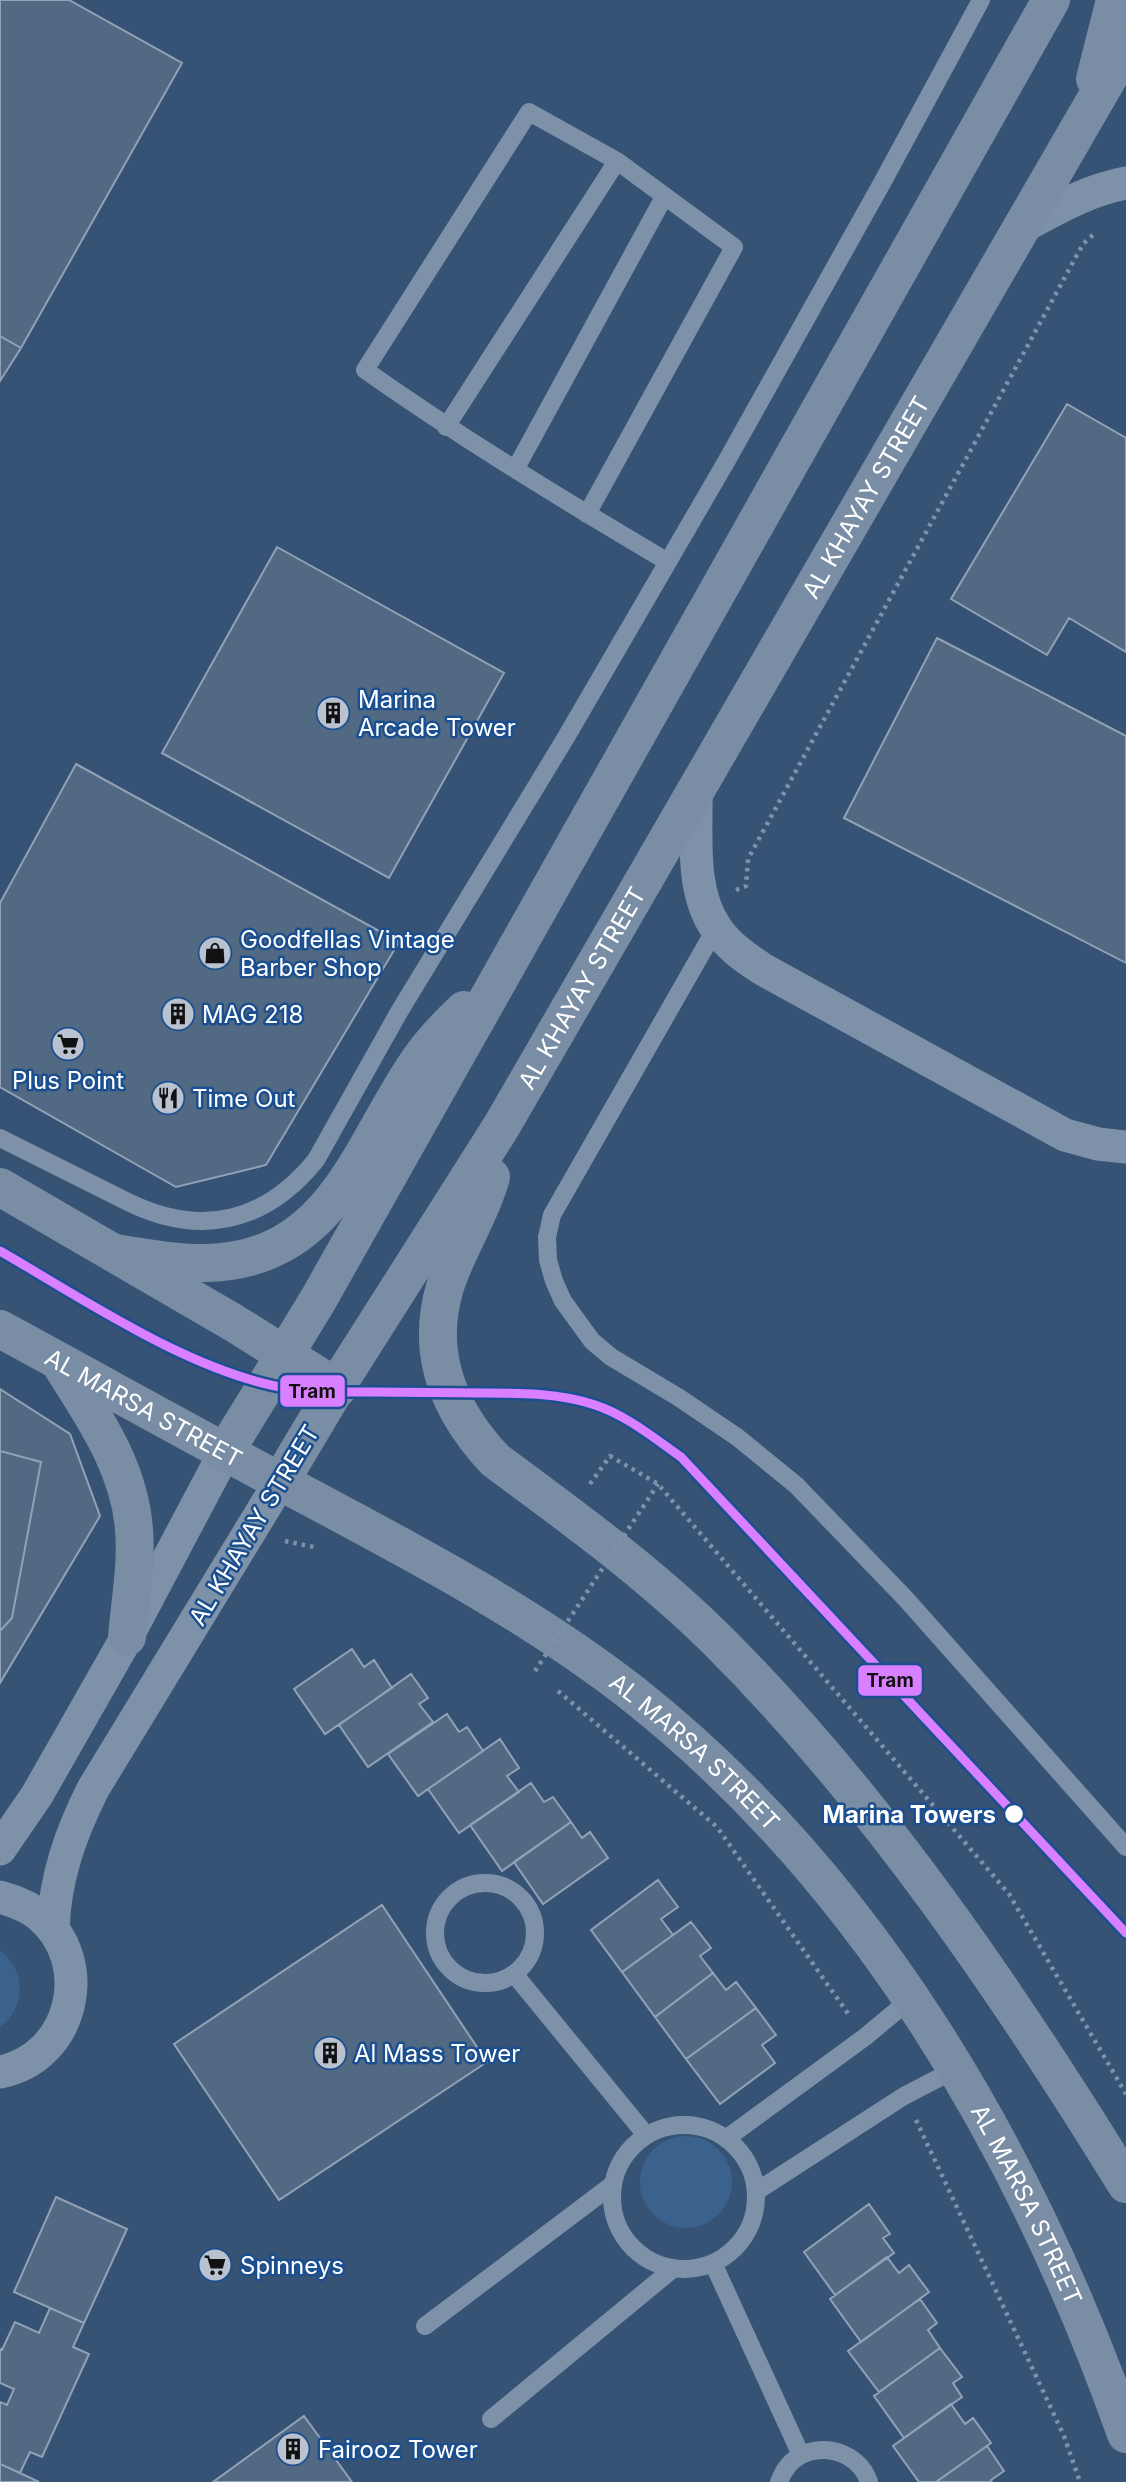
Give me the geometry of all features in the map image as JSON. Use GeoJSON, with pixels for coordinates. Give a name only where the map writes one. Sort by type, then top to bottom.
{"type":"FeatureCollection","features":[{"type":"Feature","properties":{"kind":"main road"},"geometry":{"type":"LineString","coordinates":[[225,1452],[318,1300],[1051,0]]}},
{"type":"Feature","properties":{"kind":"main road"},"geometry":{"type":"LineString","coordinates":[[1085,118],[1115,0]]}},
{"type":"Feature","properties":{"kind":"main road","name":"AL KHAYAY STREET"},"geometry":{"type":"LineString","coordinates":[[280,1482],[345,1373],[501,1127],[1126,47]]}},
{"type":"Feature","properties":{"kind":"main road"},"geometry":{"type":"LineString","coordinates":[[115,1253],[206,1264],[232,1261],[269,1250],[303,1230],[323,1214],[340,1194],[418,1061],[467,1007],[495,985]]}},
{"type":"Feature","properties":{"kind":"main road"},"geometry":{"type":"LineString","coordinates":[[501,1127],[490,1181],[445,1288],[440,1314],[442,1368],[448,1393],[461,1418],[476,1440],[495,1460],[652,1580],[724,1647],[811,1741],[914,1870],[979,1958],[1126,2185]]}},
{"type":"Feature","properties":{"kind":"main road"},"geometry":{"type":"LineString","coordinates":[[0,1188],[115,1253],[338,1388]]}},
{"type":"Feature","properties":{"kind":"main road","name":"AL MARSA STREET"},"geometry":{"type":"LineString","coordinates":[[0,1329],[373,1530],[563,1643],[632,1693],[697,1749],[758,1808],[816,1870],[869,1937],[912,1998],[956,2069],[1017,2181],[1067,2285],[1126,2434]]}},
{"type":"Feature","properties":{"kind":"main road"},"geometry":{"type":"LineString","coordinates":[[59,1361],[111,1447],[125,1481],[131,1505],[134,1555],[127,1637]]}},
{"type":"Feature","properties":{"kind":"street"},"geometry":{"type":"LineString","coordinates":[[1022,227],[1102,187],[1126,183]]}},
{"type":"Feature","properties":{"kind":"street"},"geometry":{"type":"LineString","coordinates":[[696,791],[697,868],[710,915],[738,953],[764,970],[1065,1135],[1098,1144],[1126,1147]]}},
{"type":"Feature","properties":{"kind":"street"},"geometry":{"type":"LineString","coordinates":[[0,1849],[37,1795],[127,1637],[225,1452]]}},
{"type":"Feature","properties":{"kind":"street","name":"AL KHAYAY STREET"},"geometry":{"type":"LineString","coordinates":[[53,1929],[58,1877],[78,1820],[93,1790],[280,1482]]}},
{"type":"Feature","properties":{"kind":"street"},"geometry":{"type":"LineString","coordinates":[[0,1897],[21,1903],[39,1914],[53,1929],[65,1948],[71,1969],[72,1990],[68,2011],[59,2031],[46,2048],[29,2061],[0,2072]]}},
{"type":"Feature","properties":{"kind":"lane"},"geometry":{"type":"LineString","coordinates":[[0,1138],[143,1209],[184,1220],[227,1219],[268,1204],[286,1192],[316,1160],[399,1012],[565,739],[668,562],[875,195],[981,0]]}},
{"type":"Feature","properties":{"kind":"lane"},"geometry":{"type":"LineString","coordinates":[[587,514],[734,247],[617,161],[529,112],[365,370],[446,427],[516,468],[587,514],[668,562]]}},
{"type":"Feature","properties":{"kind":"lane"},"geometry":{"type":"LineString","coordinates":[[446,427],[617,161]]}},
{"type":"Feature","properties":{"kind":"lane"},"geometry":{"type":"LineString","coordinates":[[516,468],[664,197]]}},
{"type":"Feature","properties":{"kind":"lane"},"geometry":{"type":"LineString","coordinates":[[710,915],[552,1215],[547,1237],[548,1259],[554,1281],[563,1301],[592,1341],[611,1357],[678,1397],[737,1437],[796,1485],[905,1598],[1126,1847]]}},
{"type":"Feature","properties":{"kind":"lane"},"geometry":{"type":"LineString","coordinates":[[482,1882],[501,1884],[517,1894],[530,1907],[536,1925],[535,1944],[528,1961],[515,1975],[498,1982],[479,1983],[461,1977],[447,1966],[437,1950],[435,1931],[438,1913],[449,1897],[464,1887],[482,1882]]}},
{"type":"Feature","properties":{"kind":"lane"},"geometry":{"type":"LineString","coordinates":[[515,1975],[646,2135]]}},
{"type":"Feature","properties":{"kind":"lane"},"geometry":{"type":"LineString","coordinates":[[727,2137],[865,2037],[912,1998]]}},
{"type":"Feature","properties":{"kind":"lane"},"geometry":{"type":"LineString","coordinates":[[757,2191],[904,2096],[956,2069]]}},
{"type":"Feature","properties":{"kind":"lane"},"geometry":{"type":"LineString","coordinates":[[695,2125],[712,2129],[727,2137],[742,2152],[752,2170],[757,2191],[755,2213],[747,2234],[732,2251],[713,2263],[694,2269],[655,2264],[625,2240],[614,2213],[612,2185],[618,2165],[630,2148],[646,2135],[662,2128],[695,2125]]}},
{"type":"Feature","properties":{"kind":"lane"},"geometry":{"type":"LineString","coordinates":[[425,2326],[612,2185]]}},
{"type":"Feature","properties":{"kind":"lane"},"geometry":{"type":"LineString","coordinates":[[713,2263],[801,2455]]}},
{"type":"Feature","properties":{"kind":"lane"},"geometry":{"type":"LineString","coordinates":[[491,2419],[674,2268]]}},
{"type":"Feature","properties":{"kind":"lane"},"geometry":{"type":"LineString","coordinates":[[779,2482],[787,2467],[801,2455],[819,2449],[838,2451],[854,2459],[869,2482]]}},
{"type":"Feature","properties":{"kind":"path"},"geometry":{"type":"LineString","coordinates":[[710,915],[746,886],[748,859],[1083,244],[1102,227]]}},
{"type":"Feature","properties":{"kind":"path"},"geometry":{"type":"LineString","coordinates":[[610,1456],[658,1485],[1009,1894],[1126,2094]]}},
{"type":"Feature","properties":{"kind":"path"},"geometry":{"type":"LineString","coordinates":[[535,1671],[658,1485]]}},
{"type":"Feature","properties":{"kind":"path"},"geometry":{"type":"LineString","coordinates":[[251,1530],[318,1548]]}},
{"type":"Feature","properties":{"kind":"path"},"geometry":{"type":"LineString","coordinates":[[523,1664],[545,1680]]}},
{"type":"Feature","properties":{"kind":"path"},"geometry":{"type":"LineString","coordinates":[[555,1688],[717,1827],[865,2037]]}},
{"type":"Feature","properties":{"kind":"path"},"geometry":{"type":"LineString","coordinates":[[904,2096],[1064,2436],[1080,2482]]}},
{"type":"Feature","properties":{"kind":"water"},"geometry":{"type":"Polygon","coordinates":[[[0,1951],[15,1968],[20,1989],[15,2010],[0,2027],[0,1951]]]}},
{"type":"Feature","properties":{"kind":"water"},"geometry":{"type":"Polygon","coordinates":[[[686,2136],[704,2139],[719,2149],[729,2164],[732,2182],[729,2200],[719,2215],[704,2225],[686,2228],[668,2225],[653,2215],[643,2200],[640,2182],[643,2164],[653,2149],[668,2139],[686,2136]]]}},
{"type":"Feature","properties":{"kind":"building"},"geometry":{"type":"Polygon","coordinates":[[[0,0],[69,0],[182,63],[21,348],[0,336],[0,0]]]}},
{"type":"Feature","properties":{"kind":"building"},"geometry":{"type":"Polygon","coordinates":[[[0,336],[21,348],[0,381],[0,336]]]}},
{"type":"Feature","properties":{"kind":"building"},"geometry":{"type":"Polygon","coordinates":[[[1067,404],[1126,438],[1126,652],[1069,618],[1047,655],[951,599],[1067,404]]]}},
{"type":"Feature","properties":{"kind":"building","name":"Marina Arcade Tower"},"geometry":{"type":"Polygon","coordinates":[[[277,547],[504,673],[389,878],[162,753],[277,547]]]}},
{"type":"Feature","properties":{"kind":"building"},"geometry":{"type":"Polygon","coordinates":[[[937,638],[1126,736],[1126,963],[844,818],[937,638]]]}},
{"type":"Feature","properties":{"kind":"building","name":"MAG 218"},"geometry":{"type":"Polygon","coordinates":[[[76,764],[399,942],[266,1165],[176,1187],[0,1087],[0,903],[76,764]]]}},
{"type":"Feature","properties":{"kind":"building"},"geometry":{"type":"Polygon","coordinates":[[[0,1389],[70,1434],[100,1516],[0,1683],[0,1389]]]}},
{"type":"Feature","properties":{"kind":"building"},"geometry":{"type":"Polygon","coordinates":[[[0,1451],[41,1462],[12,1618],[0,1631],[0,1451]]]}},
{"type":"Feature","properties":{"kind":"building"},"geometry":{"type":"Polygon","coordinates":[[[352,1649],[364,1667],[374,1660],[392,1688],[325,1734],[294,1689],[352,1649]]]}},
{"type":"Feature","properties":{"kind":"building"},"geometry":{"type":"Polygon","coordinates":[[[411,1674],[428,1698],[419,1704],[433,1722],[368,1767],[339,1725],[411,1674]]]}},
{"type":"Feature","properties":{"kind":"building"},"geometry":{"type":"Polygon","coordinates":[[[447,1714],[459,1732],[467,1727],[483,1751],[418,1796],[388,1754],[447,1714]]]}},
{"type":"Feature","properties":{"kind":"building"},"geometry":{"type":"Polygon","coordinates":[[[500,1739],[519,1768],[507,1776],[519,1792],[459,1833],[428,1789],[500,1739]]]}},
{"type":"Feature","properties":{"kind":"building"},"geometry":{"type":"Polygon","coordinates":[[[531,1783],[544,1802],[553,1797],[571,1822],[502,1871],[470,1825],[531,1783]]]}},
{"type":"Feature","properties":{"kind":"building"},"geometry":{"type":"Polygon","coordinates":[[[571,1822],[582,1838],[590,1832],[608,1858],[543,1904],[514,1862],[571,1822]]]}},
{"type":"Feature","properties":{"kind":"building"},"geometry":{"type":"Polygon","coordinates":[[[658,1880],[678,1907],[661,1919],[673,1935],[622,1972],[591,1930],[658,1880]]]}},
{"type":"Feature","properties":{"kind":"building","name":"Al Mass Tower"},"geometry":{"type":"Polygon","coordinates":[[[382,1905],[487,2062],[279,2200],[174,2044],[382,1905]]]}},
{"type":"Feature","properties":{"kind":"building"},"geometry":{"type":"Polygon","coordinates":[[[691,1922],[711,1948],[700,1956],[713,1973],[655,2017],[622,1972],[691,1922]]]}},
{"type":"Feature","properties":{"kind":"building"},"geometry":{"type":"Polygon","coordinates":[[[713,1973],[726,1990],[736,1982],[756,2008],[686,2059],[655,2017],[713,1973]]]}},
{"type":"Feature","properties":{"kind":"building"},"geometry":{"type":"Polygon","coordinates":[[[756,2008],[776,2035],[762,2045],[775,2063],[720,2104],[686,2059],[756,2008]]]}},
{"type":"Feature","properties":{"kind":"building"},"geometry":{"type":"Polygon","coordinates":[[[56,2197],[127,2229],[84,2323],[14,2292],[56,2197]]]}},
{"type":"Feature","properties":{"kind":"building"},"geometry":{"type":"Polygon","coordinates":[[[869,2204],[890,2234],[883,2238],[894,2253],[835,2295],[804,2252],[869,2204]]]}},
{"type":"Feature","properties":{"kind":"building"},"geometry":{"type":"Polygon","coordinates":[[[887,2257],[899,2273],[909,2265],[929,2292],[861,2342],[830,2299],[887,2257]]]}},
{"type":"Feature","properties":{"kind":"building"},"geometry":{"type":"Polygon","coordinates":[[[920,2299],[937,2323],[928,2330],[940,2348],[879,2392],[848,2351],[920,2299]]]}},
{"type":"Feature","properties":{"kind":"building"},"geometry":{"type":"Polygon","coordinates":[[[50,2308],[84,2323],[73,2347],[89,2354],[42,2457],[30,2452],[20,2473],[0,2464],[0,2402],[7,2405],[14,2389],[0,2383],[0,2349],[2,2350],[15,2322],[39,2333],[50,2308]]]}},
{"type":"Feature","properties":{"kind":"building"},"geometry":{"type":"Polygon","coordinates":[[[940,2348],[962,2377],[953,2383],[962,2397],[904,2438],[874,2396],[940,2348]]]}},
{"type":"Feature","properties":{"kind":"building"},"geometry":{"type":"Polygon","coordinates":[[[951,2404],[965,2424],[973,2418],[991,2443],[936,2482],[919,2482],[893,2446],[951,2404]]]}},
{"type":"Feature","properties":{"kind":"building","name":"Fairooz Tower"},"geometry":{"type":"Polygon","coordinates":[[[304,2416],[352,2482],[213,2482],[304,2416]]]}},
{"type":"Feature","properties":{"kind":"building"},"geometry":{"type":"Polygon","coordinates":[[[987,2446],[1004,2471],[991,2480],[992,2482],[936,2482],[987,2446]]]}},
{"type":"Feature","properties":{"kind":"building"},"geometry":{"type":"Polygon","coordinates":[[[0,2464],[20,2473],[39,2482],[0,2482],[0,2464]]]}},
{"type":"Feature","properties":{"kind":"transit line","name":"Tram"},"geometry":{"type":"LineString","coordinates":[[0,1251],[104,1313],[179,1352],[255,1381],[322,1392],[512,1393],[554,1396],[595,1405],[629,1421],[681,1457],[1126,1933]]}},
{"type":"Feature","properties":{"kind":"place","name":"Marina Arcade Tower"},"geometry":{"type":"Point","coordinates":[333,713]}},
{"type":"Feature","properties":{"kind":"place","name":"Goodfellas Vintage Barber Shop"},"geometry":{"type":"Point","coordinates":[215,953]}},
{"type":"Feature","properties":{"kind":"place","name":"MAG 218"},"geometry":{"type":"Point","coordinates":[178,1014]}},
{"type":"Feature","properties":{"kind":"place","name":"Plus Point"},"geometry":{"type":"Point","coordinates":[68,1044]}},
{"type":"Feature","properties":{"kind":"place","name":"Time Out"},"geometry":{"type":"Point","coordinates":[168,1098]}},
{"type":"Feature","properties":{"kind":"place","name":"Marina Towers"},"geometry":{"type":"Point","coordinates":[1014,1814]}},
{"type":"Feature","properties":{"kind":"place","name":"Al Mass Tower"},"geometry":{"type":"Point","coordinates":[330,2053]}},
{"type":"Feature","properties":{"kind":"place","name":"Spinneys"},"geometry":{"type":"Point","coordinates":[215,2265]}},
{"type":"Feature","properties":{"kind":"place","name":"Fairooz Tower"},"geometry":{"type":"Point","coordinates":[293,2449]}}]}
